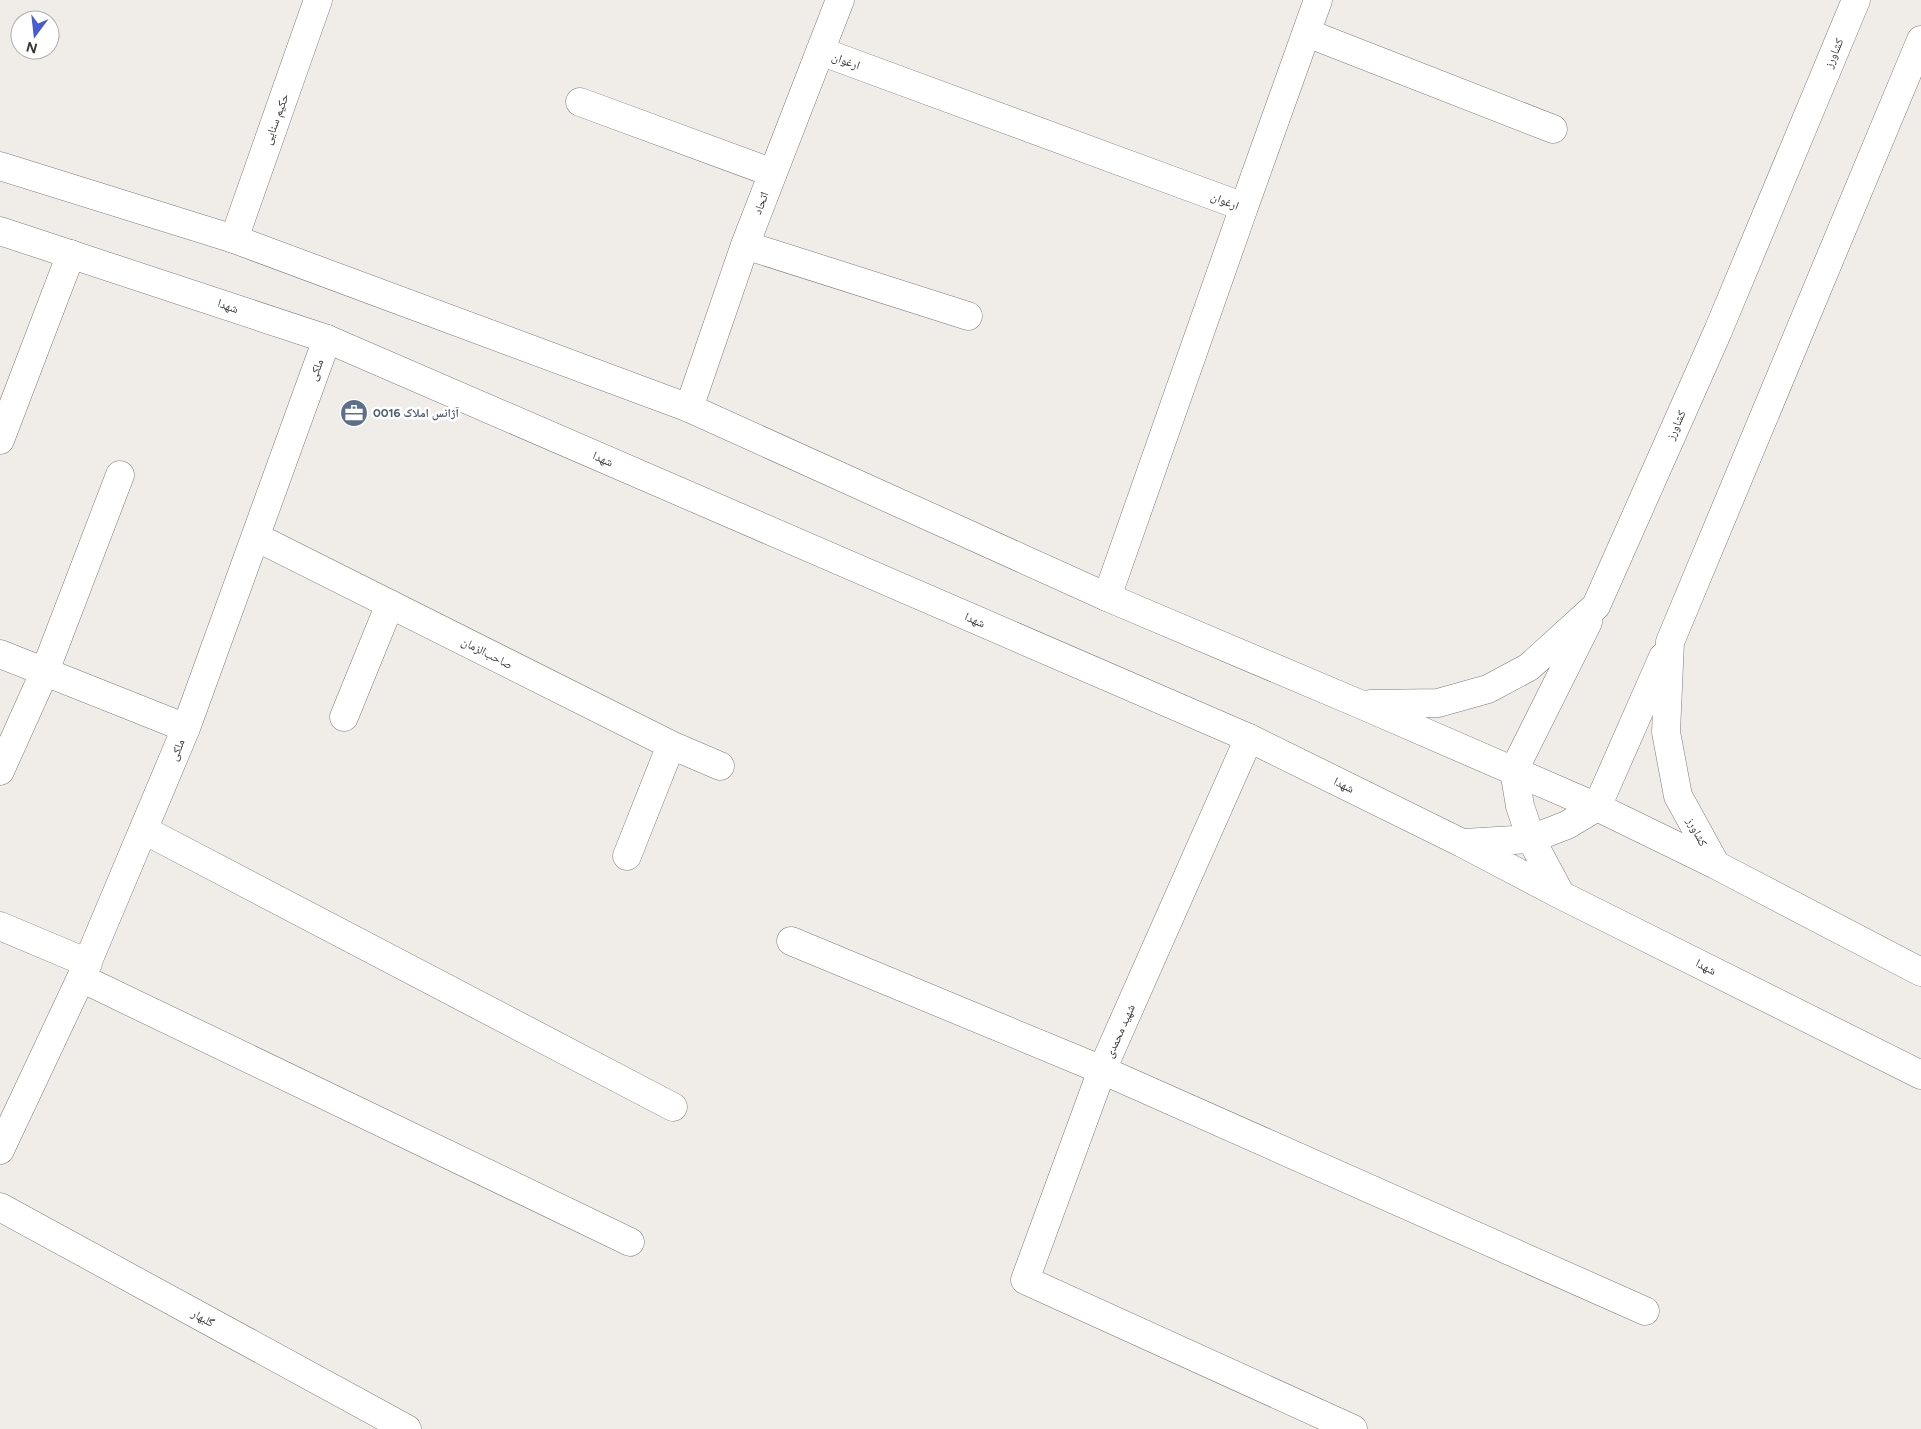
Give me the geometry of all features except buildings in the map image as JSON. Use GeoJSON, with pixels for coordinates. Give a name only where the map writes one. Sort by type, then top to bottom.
{"type":"FeatureCollection","features":[{"type":"Feature","properties":{"kind":"main road","name":"حکیم سنایی"},"geometry":{"type":"LineString","coordinates":[[234,239],[318,0]]}},
{"type":"Feature","properties":{"kind":"main road","name":"اتحاد"},"geometry":{"type":"LineString","coordinates":[[689,408],[745,245],[840,0]]}},
{"type":"Feature","properties":{"kind":"main road"},"geometry":{"type":"LineString","coordinates":[[1244,207],[1318,0]]}},
{"type":"Feature","properties":{"kind":"main road","name":"کشاورز"},"geometry":{"type":"LineString","coordinates":[[1362,705],[1438,703],[1488,689],[1529,667],[1596,606],[1718,331],[1856,0]]}},
{"type":"Feature","properties":{"kind":"main road"},"geometry":{"type":"LineString","coordinates":[[1307,33],[1553,129]]}},
{"type":"Feature","properties":{"kind":"main road","name":"کشاورز"},"geometry":{"type":"LineString","coordinates":[[1716,865],[1678,796],[1666,732],[1670,642],[1921,40]]}},
{"type":"Feature","properties":{"kind":"main road","name":"ارغوان"},"geometry":{"type":"LineString","coordinates":[[820,51],[1244,207],[1107,597]]}},
{"type":"Feature","properties":{"kind":"main road"},"geometry":{"type":"LineString","coordinates":[[580,102],[773,173]]}},
{"type":"Feature","properties":{"kind":"main road"},"geometry":{"type":"LineString","coordinates":[[0,166],[234,239],[689,408],[1107,597],[1597,807],[1716,865],[1921,972]]}},
{"type":"Feature","properties":{"kind":"main road","name":"شهدا"},"geometry":{"type":"LineString","coordinates":[[0,231],[327,340],[1249,738],[1462,843],[1561,895],[1921,1075]]}},
{"type":"Feature","properties":{"kind":"main road"},"geometry":{"type":"LineString","coordinates":[[745,245],[968,316]]}},
{"type":"Feature","properties":{"kind":"main road"},"geometry":{"type":"LineString","coordinates":[[0,440],[72,254]]}},
{"type":"Feature","properties":{"kind":"main road","name":"ملکی"},"geometry":{"type":"LineString","coordinates":[[0,1150],[84,970],[186,728],[327,340]]}},
{"type":"Feature","properties":{"kind":"main road"},"geometry":{"type":"LineString","coordinates":[[0,771],[45,671],[120,475]]}},
{"type":"Feature","properties":{"kind":"main road","name":"صاحب‌الزمان"},"geometry":{"type":"LineString","coordinates":[[256,537],[672,745],[720,766]]}},
{"type":"Feature","properties":{"kind":"main road"},"geometry":{"type":"LineString","coordinates":[[344,717],[390,604]]}},
{"type":"Feature","properties":{"kind":"main road"},"geometry":{"type":"LineString","coordinates":[[1561,895],[1531,839],[1520,806],[1514,770],[1596,606]]}},
{"type":"Feature","properties":{"kind":"main road"},"geometry":{"type":"LineString","coordinates":[[1462,843],[1531,839],[1567,825],[1597,807],[1670,642]]}},
{"type":"Feature","properties":{"kind":"main road"},"geometry":{"type":"LineString","coordinates":[[0,654],[186,728]]}},
{"type":"Feature","properties":{"kind":"main road","name":"شهید محمدی"},"geometry":{"type":"LineString","coordinates":[[791,941],[1102,1070],[1249,738]]}},
{"type":"Feature","properties":{"kind":"main road"},"geometry":{"type":"LineString","coordinates":[[627,856],[672,745]]}},
{"type":"Feature","properties":{"kind":"main road"},"geometry":{"type":"LineString","coordinates":[[144,830],[672,1107]]}},
{"type":"Feature","properties":{"kind":"main road"},"geometry":{"type":"LineString","coordinates":[[0,926],[84,970],[630,1242]]}},
{"type":"Feature","properties":{"kind":"main road"},"geometry":{"type":"LineString","coordinates":[[1353,1429],[1025,1280],[1102,1070],[1645,1311]]}},
{"type":"Feature","properties":{"kind":"main road","name":"گلبهار"},"geometry":{"type":"LineString","coordinates":[[0,1207],[407,1429]]}},
{"type":"Feature","properties":{"kind":"place","name":"آژانس املاک 0016"},"geometry":{"type":"Point","coordinates":[354,413]}}]}
